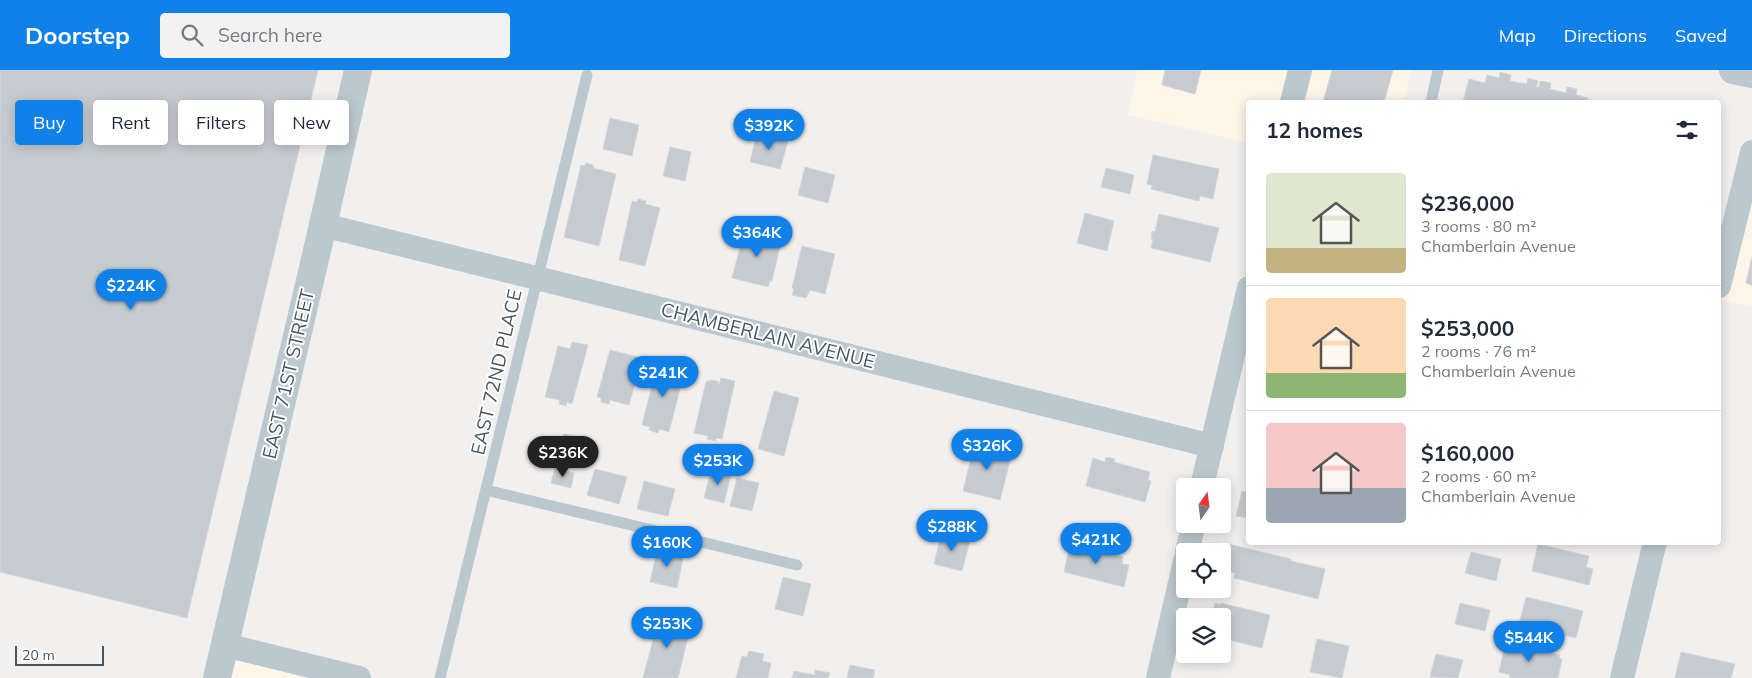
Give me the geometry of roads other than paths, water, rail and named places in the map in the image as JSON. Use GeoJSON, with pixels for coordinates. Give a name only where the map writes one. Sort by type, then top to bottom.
{"type":"FeatureCollection","features":[{"type":"Feature","properties":{"kind":"street","name":"EAST 71ST STREET"},"geometry":{"type":"LineString","coordinates":[[216,678],[358,70]]}},
{"type":"Feature","properties":{"kind":"street"},"geometry":{"type":"LineString","coordinates":[[1292,100],[1300,70]]}},
{"type":"Feature","properties":{"kind":"street"},"geometry":{"type":"LineString","coordinates":[[1733,70],[1752,74]]}},
{"type":"Feature","properties":{"kind":"street"},"geometry":{"type":"LineString","coordinates":[[1721,278],[1752,152]]}},
{"type":"Feature","properties":{"kind":"street","name":"CHAMBERLAIN AVENUE"},"geometry":{"type":"LineString","coordinates":[[323,225],[1212,446]]}},
{"type":"Feature","properties":{"kind":"street"},"geometry":{"type":"LineString","coordinates":[[1204,478],[1246,301]]}},
{"type":"Feature","properties":{"kind":"street"},"geometry":{"type":"LineString","coordinates":[[1622,678],[1654,545]]}},
{"type":"Feature","properties":{"kind":"street"},"geometry":{"type":"LineString","coordinates":[[1158,678],[1176,598]]}},
{"type":"Feature","properties":{"kind":"street"},"geometry":{"type":"LineString","coordinates":[[225,645],[359,678]]}},
{"type":"Feature","properties":{"kind":"lane"},"geometry":{"type":"LineString","coordinates":[[1431,100],[1438,70]]}},
{"type":"Feature","properties":{"kind":"lane","name":"EAST 72ND PLACE"},"geometry":{"type":"LineString","coordinates":[[440,678],[587,75]]}},
{"type":"Feature","properties":{"kind":"lane"},"geometry":{"type":"LineString","coordinates":[[486,490],[797,565]]}}]}
